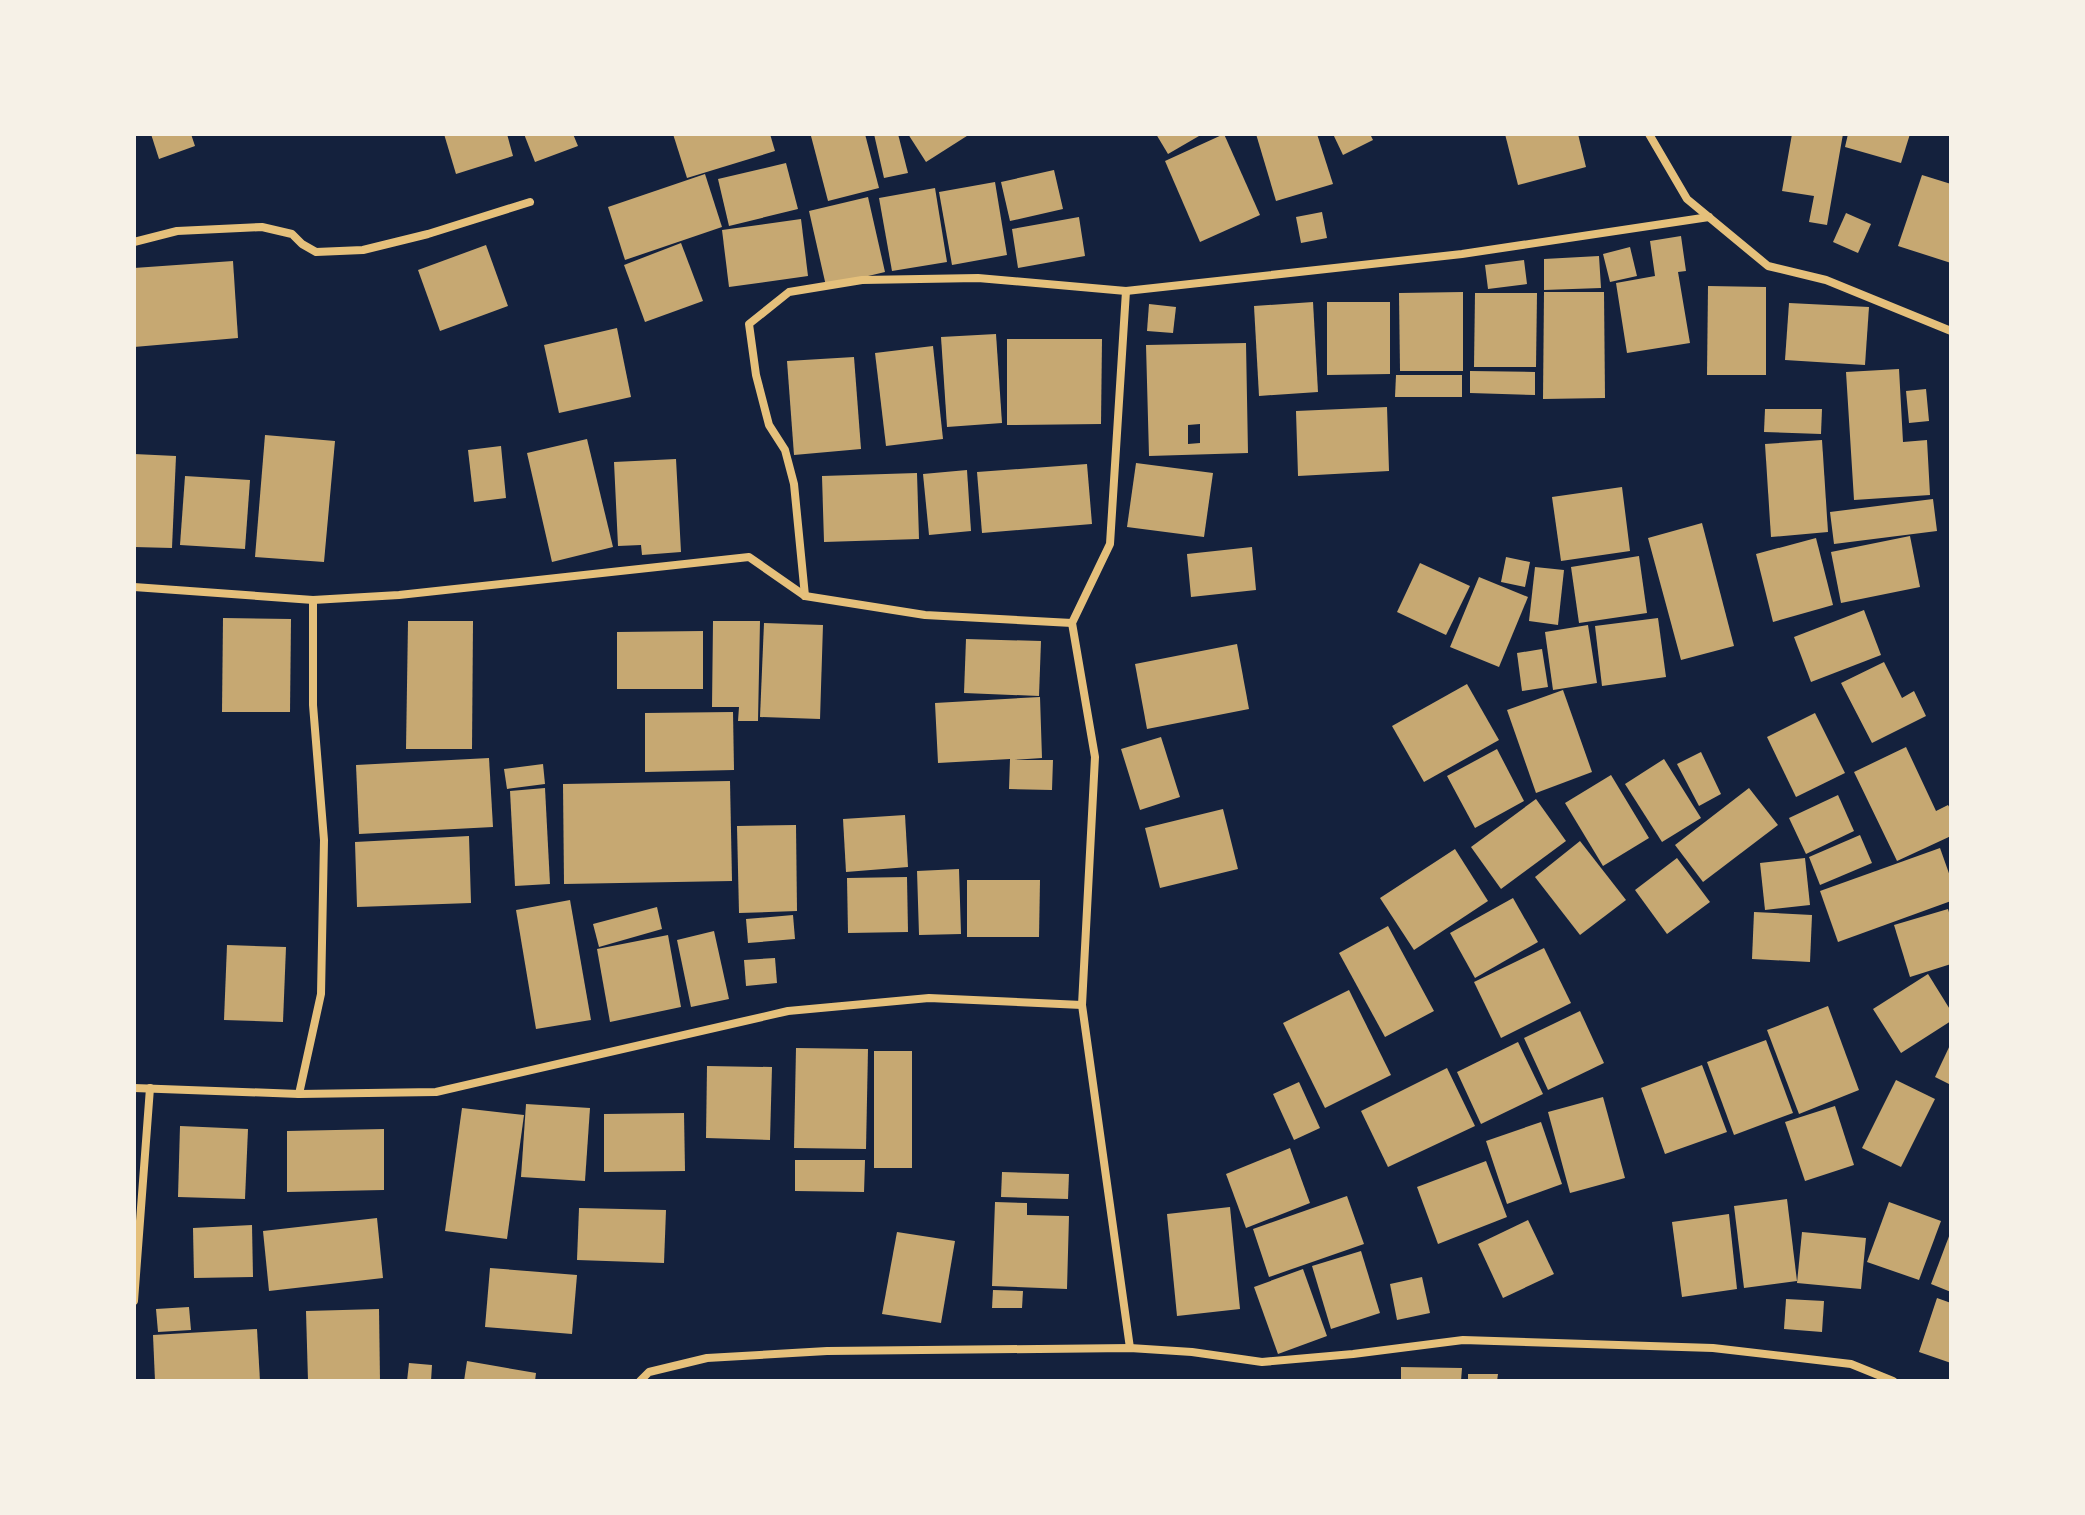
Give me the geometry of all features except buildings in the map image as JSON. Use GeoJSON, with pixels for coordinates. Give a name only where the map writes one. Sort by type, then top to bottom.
{"type":"FeatureCollection","features":[{"type":"Feature","properties":{"kind":"street"},"geometry":{"type":"LineString","coordinates":[[1649,134],[1687,199],[1768,266],[1826,280],[1951,331]]}},
{"type":"Feature","properties":{"kind":"street"},"geometry":{"type":"LineString","coordinates":[[134,242],[177,231],[262,227],[292,234],[316,252],[363,250],[428,234],[530,202]]}},
{"type":"Feature","properties":{"kind":"street"},"geometry":{"type":"LineString","coordinates":[[805,596],[794,484],[785,450],[769,425],[756,375],[749,324],[789,292],[862,280],[978,278],[1126,291],[1462,254],[1709,217]]}},
{"type":"Feature","properties":{"kind":"street"},"geometry":{"type":"LineString","coordinates":[[1126,291],[1110,544],[1072,623],[1095,757],[1082,1005],[1130,1348]]}},
{"type":"Feature","properties":{"kind":"street"},"geometry":{"type":"LineString","coordinates":[[134,587],[313,600],[399,595],[749,557],[805,596],[925,615],[1072,623]]}},
{"type":"Feature","properties":{"kind":"street"},"geometry":{"type":"LineString","coordinates":[[299,1094],[321,994],[324,840],[313,705],[313,600]]}},
{"type":"Feature","properties":{"kind":"street"},"geometry":{"type":"LineString","coordinates":[[134,1088],[299,1094],[436,1092],[788,1011],[929,998],[1082,1005]]}},
{"type":"Feature","properties":{"kind":"street"},"geometry":{"type":"LineString","coordinates":[[134,1301],[150,1088]]}},
{"type":"Feature","properties":{"kind":"street"},"geometry":{"type":"LineString","coordinates":[[640,1381],[649,1372],[707,1358],[827,1351],[1130,1348],[1192,1352],[1262,1362],[1463,1340],[1713,1348],[1851,1364],[1893,1381]]}}]}
